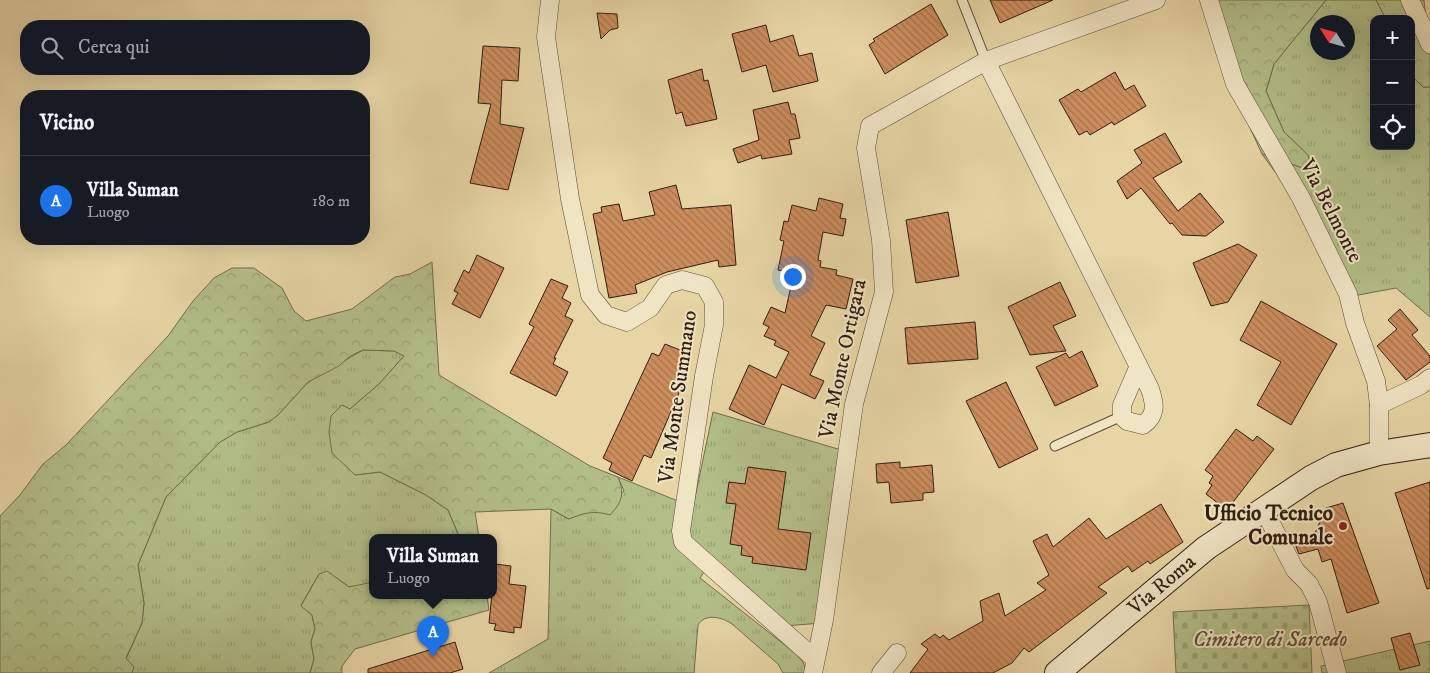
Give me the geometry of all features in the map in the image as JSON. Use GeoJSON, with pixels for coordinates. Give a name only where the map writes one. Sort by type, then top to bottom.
{"type":"FeatureCollection","features":[{"type":"Feature","properties":{"kind":"street","name":"Via Monte Summano"},"geometry":{"type":"LineString","coordinates":[[550,0],[546,37],[570,199],[590,295],[606,315],[627,322],[650,308],[666,285],[682,280],[705,286],[714,302],[714,325],[704,376],[681,531],[683,542],[814,666]]}},
{"type":"Feature","properties":{"kind":"street","name":"Via Monte Ortigara"},"geometry":{"type":"LineString","coordinates":[[814,666],[824,620],[854,404],[884,292],[881,240],[866,148],[866,137],[870,126],[986,61],[1156,0]]}},
{"type":"Feature","properties":{"kind":"street","name":"Via Belmonte"},"geometry":{"type":"LineString","coordinates":[[1209,0],[1235,84],[1300,198],[1348,294],[1355,323],[1376,381],[1379,405],[1379,453]]}},
{"type":"Feature","properties":{"kind":"street"},"geometry":{"type":"LineString","coordinates":[[1410,0],[1430,44]]}},
{"type":"Feature","properties":{"kind":"street"},"geometry":{"type":"LineString","coordinates":[[986,61],[1138,368],[1144,375],[1154,402],[1154,413],[1143,426],[1127,421],[1122,416],[1122,405],[1138,368]]}},
{"type":"Feature","properties":{"kind":"street"},"geometry":{"type":"LineString","coordinates":[[1379,405],[1422,385],[1430,378]]}},
{"type":"Feature","properties":{"kind":"street","name":"Via Roma"},"geometry":{"type":"LineString","coordinates":[[1057,673],[1206,548],[1263,508],[1336,465],[1379,453],[1430,446]]}},
{"type":"Feature","properties":{"kind":"street"},"geometry":{"type":"LineString","coordinates":[[1263,508],[1295,570],[1309,584],[1318,602],[1336,673]]}},
{"type":"Feature","properties":{"kind":"street"},"geometry":{"type":"LineString","coordinates":[[882,673],[897,653]]}},
{"type":"Feature","properties":{"kind":"lane"},"geometry":{"type":"LineString","coordinates":[[962,0],[986,61]]}},
{"type":"Feature","properties":{"kind":"lane"},"geometry":{"type":"LineString","coordinates":[[1055,446],[1122,416]]}},
{"type":"Feature","properties":{"kind":"green space"},"geometry":{"type":"Polygon","coordinates":[[[1218,0],[1326,0],[1314,15],[1310,15],[1310,20],[1274,64],[1266,91],[1284,132],[1308,155],[1310,162],[1306,169],[1262,154],[1240,106],[1218,0]]]}},
{"type":"Feature","properties":{"kind":"green space"},"geometry":{"type":"Polygon","coordinates":[[[1326,0],[1376,0],[1384,15],[1370,15],[1370,150],[1415,150],[1415,79],[1423,87],[1430,87],[1430,317],[1396,288],[1353,296],[1324,239],[1262,154],[1306,169],[1308,155],[1284,132],[1266,91],[1274,64],[1310,20],[1310,60],[1355,60],[1355,15],[1314,15],[1326,0]]]}},
{"type":"Feature","properties":{"kind":"green space"},"geometry":{"type":"Polygon","coordinates":[[[1376,0],[1424,0],[1426,19],[1430,25],[1430,87],[1423,87],[1415,79],[1415,15],[1384,15],[1376,0]]]}},
{"type":"Feature","properties":{"kind":"green space"},"geometry":{"type":"Polygon","coordinates":[[[432,262],[439,375],[590,466],[618,477],[622,493],[621,498],[610,515],[589,513],[569,519],[551,509],[475,512],[478,534],[458,534],[448,510],[426,495],[380,472],[355,475],[332,453],[329,432],[331,416],[342,405],[350,409],[379,384],[404,356],[394,351],[363,350],[350,356],[339,366],[308,382],[279,414],[269,422],[237,432],[220,442],[166,497],[138,565],[144,603],[142,623],[126,658],[134,667],[132,673],[0,673],[0,516],[20,495],[43,464],[66,445],[168,336],[193,301],[214,278],[232,268],[254,268],[282,288],[294,311],[306,321],[352,309],[395,277],[410,274],[432,262]]]}},
{"type":"Feature","properties":{"kind":"green space"},"geometry":{"type":"Polygon","coordinates":[[[363,350],[394,351],[404,356],[379,384],[350,409],[342,405],[355,475],[380,472],[426,495],[448,510],[458,534],[369,534],[369,584],[349,587],[337,578],[319,574],[301,605],[312,615],[315,629],[311,642],[314,659],[310,673],[132,673],[133,667],[126,659],[142,623],[144,603],[138,565],[166,497],[220,442],[237,432],[269,422],[279,414],[308,382],[363,350]]]}},
{"type":"Feature","properties":{"kind":"green space"},"geometry":{"type":"Polygon","coordinates":[[[713,412],[848,452],[822,623],[784,626],[712,560],[700,578],[795,653],[803,662],[807,673],[783,673],[778,664],[732,624],[714,617],[701,621],[698,625],[694,673],[489,673],[548,639],[551,509],[568,519],[589,511],[597,511],[624,491],[618,477],[693,507],[713,412]]]}},
{"type":"Feature","properties":{"kind":"green space"},"geometry":{"type":"Polygon","coordinates":[[[327,571],[349,587],[369,583],[369,599],[487,599],[489,610],[355,649],[342,666],[342,673],[310,673],[314,659],[311,642],[315,629],[312,615],[301,606],[319,574],[327,571]]]}},
{"type":"Feature","properties":{"kind":"green space","name":"Cimitero di Sarcedo"},"geometry":{"type":"Polygon","coordinates":[[[1309,605],[1312,673],[1176,673],[1173,612],[1309,605]]]}},
{"type":"Feature","properties":{"kind":"green space"},"geometry":{"type":"Polygon","coordinates":[[[1430,641],[1430,673],[1322,673],[1321,666],[1430,641]]]}},
{"type":"Feature","properties":{"kind":"building"},"geometry":{"type":"Polygon","coordinates":[[[990,0],[1053,0],[1000,23],[990,0]]]}},
{"type":"Feature","properties":{"kind":"building"},"geometry":{"type":"Polygon","coordinates":[[[931,4],[948,35],[885,74],[869,45],[875,41],[873,39],[931,4]]]}},
{"type":"Feature","properties":{"kind":"building"},"geometry":{"type":"Polygon","coordinates":[[[597,13],[617,14],[618,28],[610,30],[601,39],[597,13]]]}},
{"type":"Feature","properties":{"kind":"building"},"geometry":{"type":"Polygon","coordinates":[[[766,25],[770,42],[793,35],[799,56],[812,53],[818,81],[773,92],[766,65],[742,72],[732,34],[766,25]]]}},
{"type":"Feature","properties":{"kind":"building"},"geometry":{"type":"Polygon","coordinates":[[[483,46],[520,48],[518,81],[502,80],[500,124],[524,128],[508,190],[470,183],[491,104],[478,103],[483,46]]]}},
{"type":"Feature","properties":{"kind":"building"},"geometry":{"type":"Polygon","coordinates":[[[702,69],[704,81],[708,80],[717,119],[686,126],[682,112],[676,114],[668,80],[702,69]]]}},
{"type":"Feature","properties":{"kind":"building"},"geometry":{"type":"Polygon","coordinates":[[[1115,72],[1125,90],[1134,85],[1146,106],[1114,125],[1112,122],[1090,135],[1087,131],[1079,135],[1059,100],[1078,89],[1081,92],[1115,72]]]}},
{"type":"Feature","properties":{"kind":"building"},"geometry":{"type":"Polygon","coordinates":[[[788,102],[791,114],[795,114],[800,138],[789,140],[792,154],[762,159],[761,155],[738,163],[733,149],[759,140],[753,110],[788,102]]]}},
{"type":"Feature","properties":{"kind":"building"},"geometry":{"type":"Polygon","coordinates":[[[1165,133],[1182,162],[1153,178],[1178,211],[1200,193],[1224,222],[1206,236],[1182,235],[1172,223],[1170,224],[1141,188],[1127,199],[1117,181],[1142,163],[1134,150],[1165,133]]]}},
{"type":"Feature","properties":{"kind":"building"},"geometry":{"type":"Polygon","coordinates":[[[676,185],[682,209],[731,205],[736,265],[719,267],[718,260],[667,272],[635,285],[637,293],[609,298],[593,214],[602,212],[601,207],[619,204],[623,221],[655,215],[649,192],[676,185]]]}},
{"type":"Feature","properties":{"kind":"building"},"geometry":{"type":"Polygon","coordinates":[[[819,198],[843,204],[840,218],[846,219],[843,236],[823,232],[818,260],[821,261],[820,267],[837,270],[836,275],[853,279],[846,309],[826,305],[811,336],[825,343],[810,375],[824,381],[815,399],[782,384],[764,425],[729,409],[749,365],[776,378],[789,352],[774,345],[776,341],[764,336],[769,327],[763,324],[771,307],[785,313],[794,273],[778,270],[784,241],[780,240],[784,221],[788,222],[792,205],[816,211],[819,198]]]}},
{"type":"Feature","properties":{"kind":"building"},"geometry":{"type":"Polygon","coordinates":[[[948,212],[959,276],[916,283],[906,220],[948,212]]]}},
{"type":"Feature","properties":{"kind":"building"},"geometry":{"type":"Polygon","coordinates":[[[1238,244],[1257,255],[1228,302],[1211,306],[1193,263],[1238,244]]]}},
{"type":"Feature","properties":{"kind":"building"},"geometry":{"type":"Polygon","coordinates":[[[477,255],[504,268],[480,318],[452,304],[458,293],[454,291],[464,270],[469,273],[477,255]]]}},
{"type":"Feature","properties":{"kind":"building"},"geometry":{"type":"Polygon","coordinates":[[[551,279],[568,286],[562,298],[571,303],[565,316],[573,320],[554,358],[556,358],[553,364],[568,372],[556,396],[510,373],[534,327],[529,324],[551,279]]]}},
{"type":"Feature","properties":{"kind":"building"},"geometry":{"type":"Polygon","coordinates":[[[1060,282],[1076,316],[1053,326],[1066,351],[1030,355],[1008,307],[1060,282]]]}},
{"type":"Feature","properties":{"kind":"building"},"geometry":{"type":"Polygon","coordinates":[[[1261,301],[1337,344],[1291,425],[1257,405],[1281,362],[1240,340],[1261,301]]]}},
{"type":"Feature","properties":{"kind":"building"},"geometry":{"type":"Polygon","coordinates":[[[1400,309],[1418,330],[1412,335],[1430,356],[1430,362],[1406,380],[1377,346],[1397,329],[1388,320],[1400,309]]]}},
{"type":"Feature","properties":{"kind":"building"},"geometry":{"type":"Polygon","coordinates":[[[975,322],[978,359],[908,364],[905,328],[975,322]]]}},
{"type":"Feature","properties":{"kind":"building"},"geometry":{"type":"Polygon","coordinates":[[[665,344],[685,352],[680,362],[686,365],[678,384],[682,386],[651,458],[644,455],[632,481],[609,470],[612,463],[603,458],[652,353],[659,356],[665,344]]]}},
{"type":"Feature","properties":{"kind":"building"},"geometry":{"type":"Polygon","coordinates":[[[1082,351],[1098,386],[1055,406],[1036,367],[1066,353],[1069,358],[1082,351]]]}},
{"type":"Feature","properties":{"kind":"building"},"geometry":{"type":"Polygon","coordinates":[[[1006,382],[1038,449],[999,468],[966,401],[1006,382]]]}},
{"type":"Feature","properties":{"kind":"building"},"geometry":{"type":"Polygon","coordinates":[[[1236,429],[1253,441],[1257,436],[1274,449],[1227,510],[1206,494],[1212,485],[1209,483],[1213,476],[1205,470],[1236,429]]]}},
{"type":"Feature","properties":{"kind":"building"},"geometry":{"type":"Polygon","coordinates":[[[900,462],[900,468],[932,465],[934,492],[923,493],[923,500],[891,503],[889,482],[877,483],[876,464],[900,462]]]}},
{"type":"Feature","properties":{"kind":"building"},"geometry":{"type":"Polygon","coordinates":[[[748,467],[786,472],[778,529],[811,533],[806,570],[752,563],[753,557],[741,555],[742,546],[730,544],[736,504],[726,503],[729,482],[745,484],[748,467]]]}},
{"type":"Feature","properties":{"kind":"building"},"geometry":{"type":"Polygon","coordinates":[[[1430,482],[1430,588],[1427,589],[1395,493],[1430,482]]]}},
{"type":"Feature","properties":{"kind":"building"},"geometry":{"type":"Polygon","coordinates":[[[1343,503],[1379,603],[1347,613],[1331,559],[1322,562],[1318,549],[1299,554],[1293,539],[1315,533],[1326,508],[1343,503]]]}},
{"type":"Feature","properties":{"kind":"building"},"geometry":{"type":"Polygon","coordinates":[[[1161,504],[1183,542],[1150,564],[1148,561],[1132,572],[1128,566],[1098,587],[1107,593],[1029,652],[1024,648],[1012,663],[993,673],[910,673],[928,649],[921,644],[935,634],[940,638],[943,635],[949,640],[983,621],[980,601],[999,593],[1005,616],[1046,590],[1037,583],[1049,575],[1033,541],[1047,534],[1053,547],[1089,518],[1106,539],[1161,504]]]}},
{"type":"Feature","properties":{"kind":"building"},"geometry":{"type":"Polygon","coordinates":[[[497,564],[511,566],[509,584],[526,586],[521,628],[514,627],[514,633],[494,630],[496,624],[489,623],[491,599],[497,599],[497,564]]]}},
{"type":"Feature","properties":{"kind":"building"},"geometry":{"type":"Polygon","coordinates":[[[1410,633],[1420,665],[1400,670],[1391,638],[1410,633]]]}},
{"type":"Feature","properties":{"kind":"building"},"geometry":{"type":"Polygon","coordinates":[[[455,642],[463,669],[450,673],[368,673],[368,669],[455,642]]]}},
{"type":"Feature","properties":{"kind":"place","name":"Ufficio Tecnico Comunale"},"geometry":{"type":"Point","coordinates":[1343,526]}},
{"type":"Feature","properties":{"kind":"place","name":"Villa Suman"},"geometry":{"type":"Point","coordinates":[433,657]}}]}
